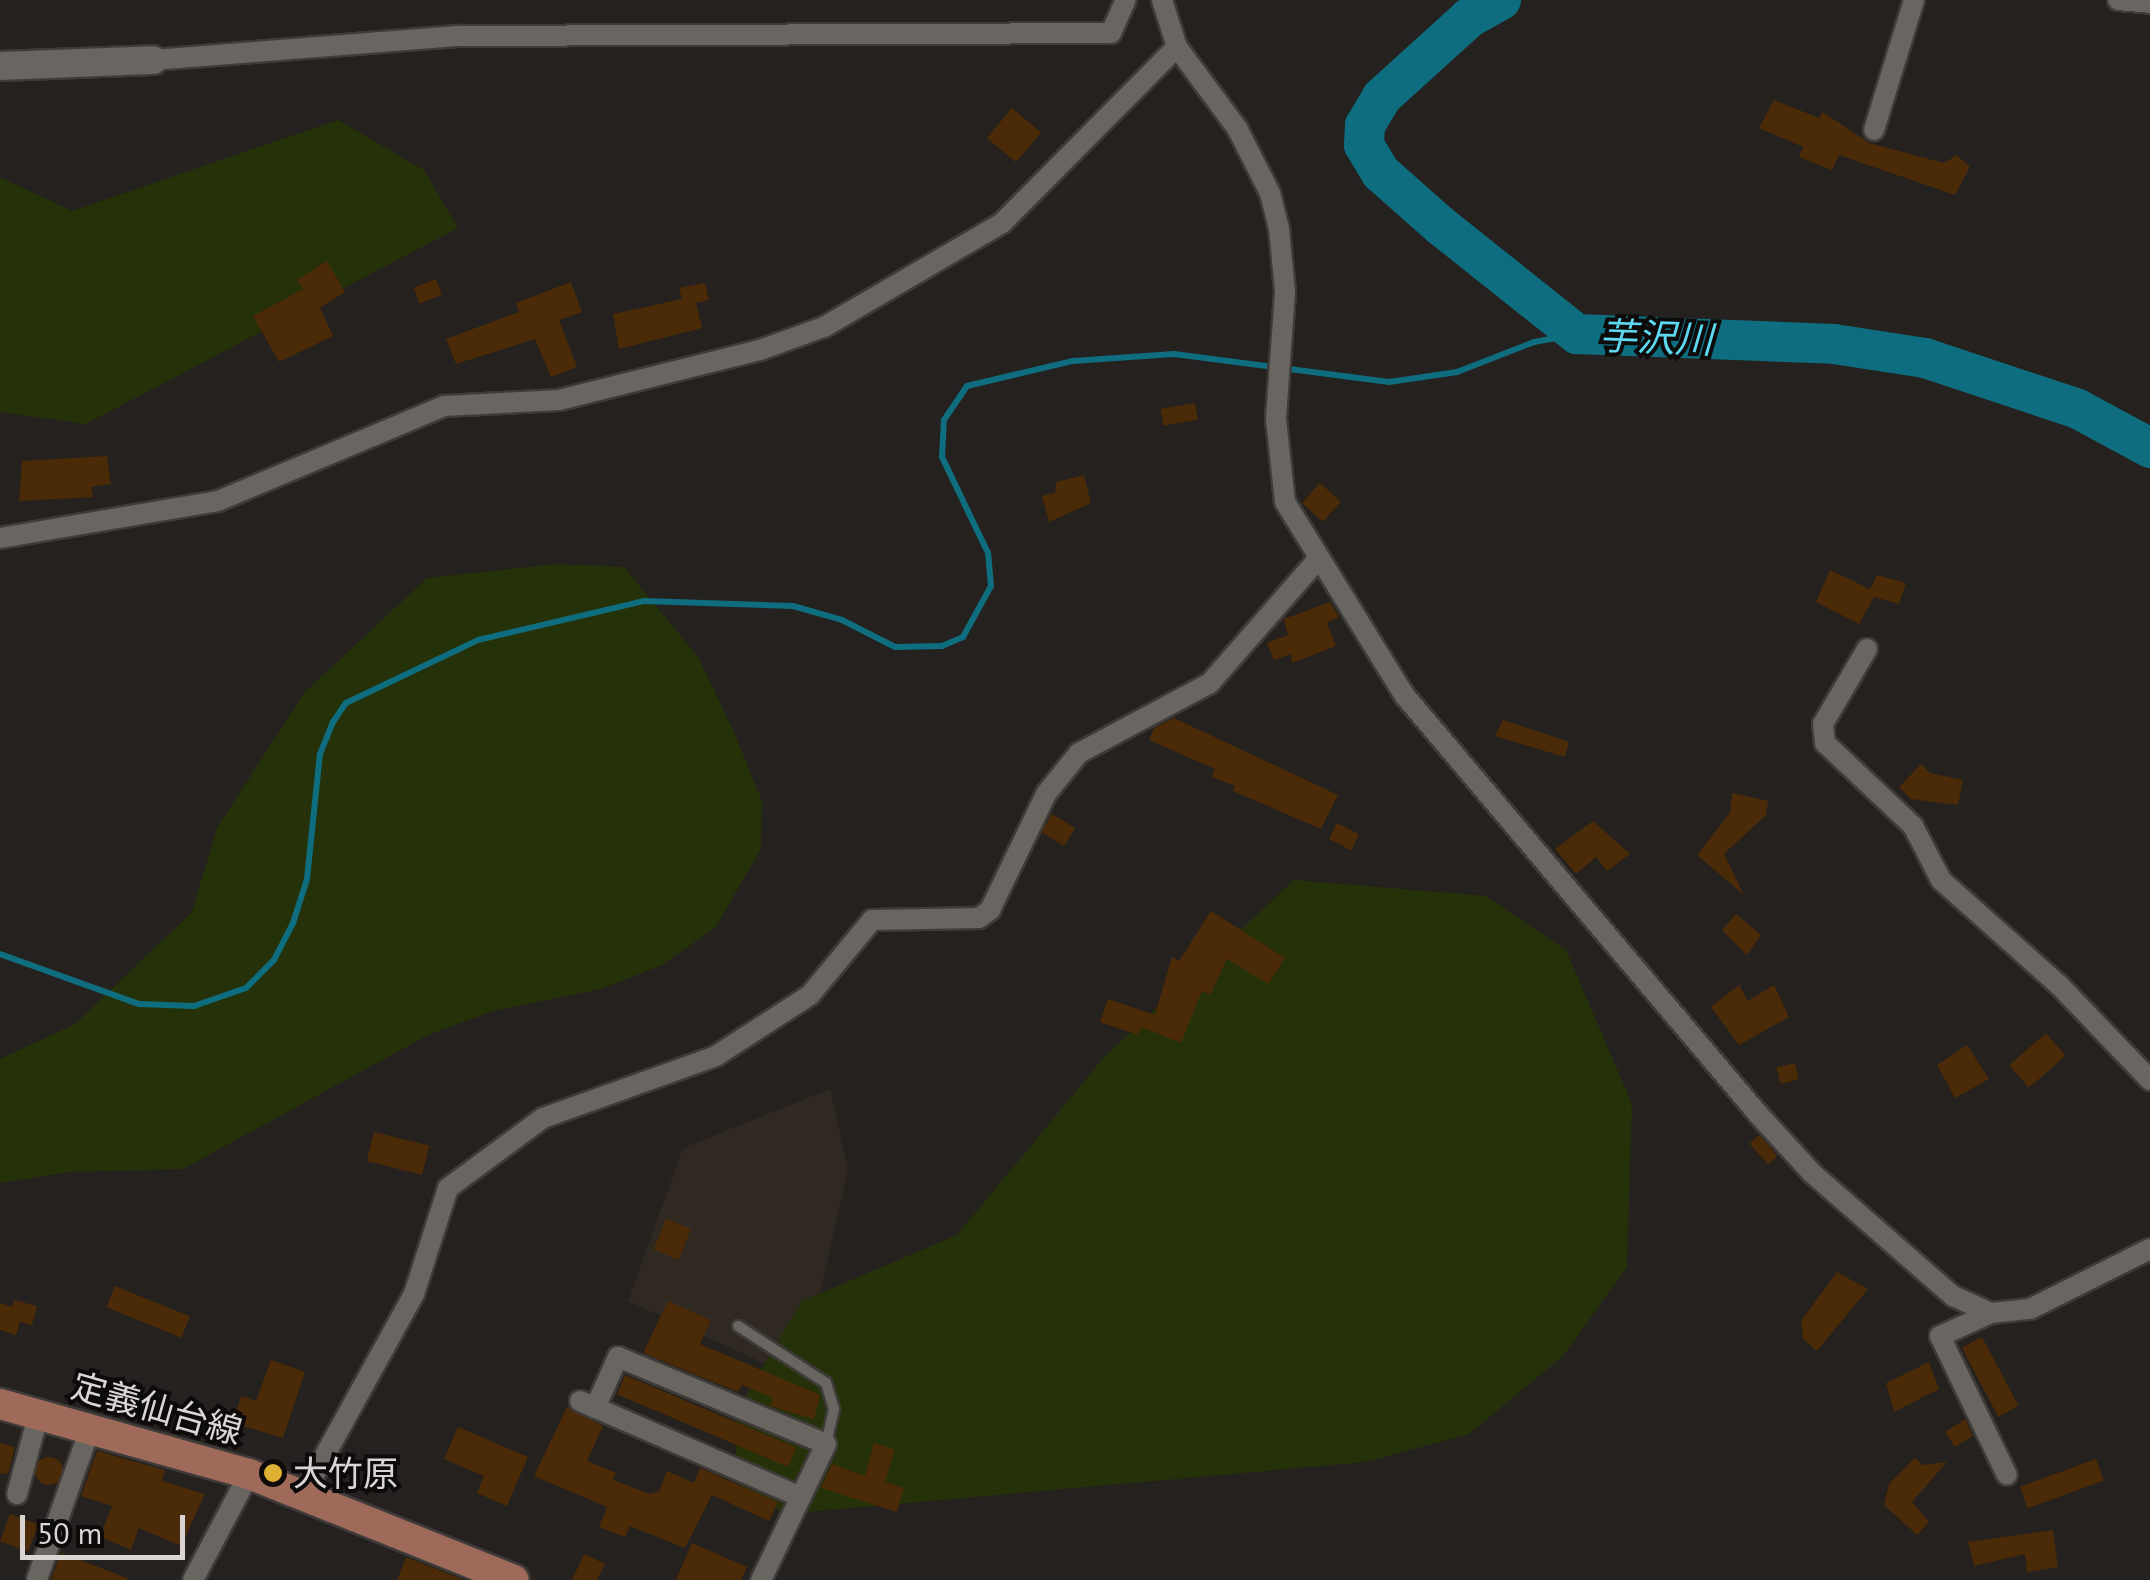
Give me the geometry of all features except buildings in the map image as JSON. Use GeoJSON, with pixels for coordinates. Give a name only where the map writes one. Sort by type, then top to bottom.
{"type":"FeatureCollection","features":[{"type":"Feature","properties":{"kind":"main road","name":"定義仙台線"},"geometry":{"type":"LineString","coordinates":[[0,1404],[91,1426],[249,1474],[514,1580]]}},
{"type":"Feature","properties":{"kind":"street"},"geometry":{"type":"LineString","coordinates":[[0,66],[154,60],[460,36],[1111,34],[1126,0]]}},
{"type":"Feature","properties":{"kind":"street"},"geometry":{"type":"LineString","coordinates":[[1162,0],[1178,47],[1237,128],[1270,193],[1284,256],[1276,390],[1285,502],[1406,696],[1812,1174],[1953,1296],[1992,1313]]}},
{"type":"Feature","properties":{"kind":"street"},"geometry":{"type":"LineString","coordinates":[[1874,130],[1914,0]]}},
{"type":"Feature","properties":{"kind":"street"},"geometry":{"type":"LineString","coordinates":[[2118,0],[2150,3]]}},
{"type":"Feature","properties":{"kind":"street"},"geometry":{"type":"LineString","coordinates":[[0,538],[218,500],[444,406],[559,400],[760,350],[824,326],[1002,223],[1178,47]]}},
{"type":"Feature","properties":{"kind":"street"},"geometry":{"type":"LineString","coordinates":[[303,1495],[414,1294],[448,1188],[543,1118],[684,1070],[745,1037],[810,995],[872,920],[979,918],[990,910],[1046,794],[1078,754],[1210,682],[1319,558]]}},
{"type":"Feature","properties":{"kind":"street"},"geometry":{"type":"LineString","coordinates":[[1868,649],[1824,724],[1825,743],[1913,826],[1941,880],[2059,985],[2150,1080]]}},
{"type":"Feature","properties":{"kind":"street"},"geometry":{"type":"LineString","coordinates":[[2007,1475],[1940,1336],[1992,1313],[2030,1309],[2150,1248]]}},
{"type":"Feature","properties":{"kind":"street"},"geometry":{"type":"LineString","coordinates":[[761,1580],[801,1497],[826,1444],[618,1357],[588,1404],[801,1497]]}},
{"type":"Feature","properties":{"kind":"street"},"geometry":{"type":"LineString","coordinates":[[17,1494],[40,1413]]}},
{"type":"Feature","properties":{"kind":"street"},"geometry":{"type":"LineString","coordinates":[[37,1580],[91,1426]]}},
{"type":"Feature","properties":{"kind":"street"},"geometry":{"type":"LineString","coordinates":[[193,1580],[249,1474]]}},
{"type":"Feature","properties":{"kind":"lane"},"geometry":{"type":"LineString","coordinates":[[738,1326],[826,1383],[834,1409],[826,1444]]}},
{"type":"Feature","properties":{"kind":"shaded area"},"geometry":{"type":"Polygon","coordinates":[[[830,1089],[848,1169],[807,1352],[829,1393],[628,1301],[683,1148],[830,1089]]]}},
{"type":"Feature","properties":{"kind":"green space"},"geometry":{"type":"Polygon","coordinates":[[[338,120],[424,170],[458,228],[86,424],[0,412],[0,177],[72,211],[338,120]]]}},
{"type":"Feature","properties":{"kind":"green space"},"geometry":{"type":"Polygon","coordinates":[[[555,564],[624,567],[698,657],[734,732],[762,801],[761,849],[715,928],[662,965],[601,989],[493,1011],[428,1035],[183,1169],[70,1172],[0,1183],[0,1059],[75,1024],[192,912],[217,828],[304,693],[427,578],[555,564]]]}},
{"type":"Feature","properties":{"kind":"green space"},"geometry":{"type":"Polygon","coordinates":[[[1294,880],[1486,896],[1566,950],[1632,1104],[1627,1267],[1563,1356],[1469,1434],[1366,1462],[785,1514],[735,1482],[737,1411],[802,1301],[957,1235],[1105,1056],[1294,880]]]}},
{"type":"Feature","properties":{"kind":"waterway","name":"芋沢川"},"geometry":{"type":"LineString","coordinates":[[1501,0],[1469,18],[1382,97],[1365,125],[1364,145],[1381,173],[1577,334],[1834,344],[1925,358],[2078,409],[2150,448]]}},
{"type":"Feature","properties":{"kind":"waterway"},"geometry":{"type":"LineString","coordinates":[[0,954],[139,1004],[194,1006],[246,988],[274,960],[293,923],[307,879],[320,754],[333,722],[346,703],[478,640],[644,601],[793,606],[842,620],[895,647],[942,646],[963,637],[991,586],[988,553],[942,457],[944,420],[967,386],[1073,361],[1174,354],[1389,382],[1457,372],[1534,342],[1577,334]]}},
{"type":"Feature","properties":{"kind":"place","name":"大竹原"},"geometry":{"type":"Point","coordinates":[273,1473]}}]}
